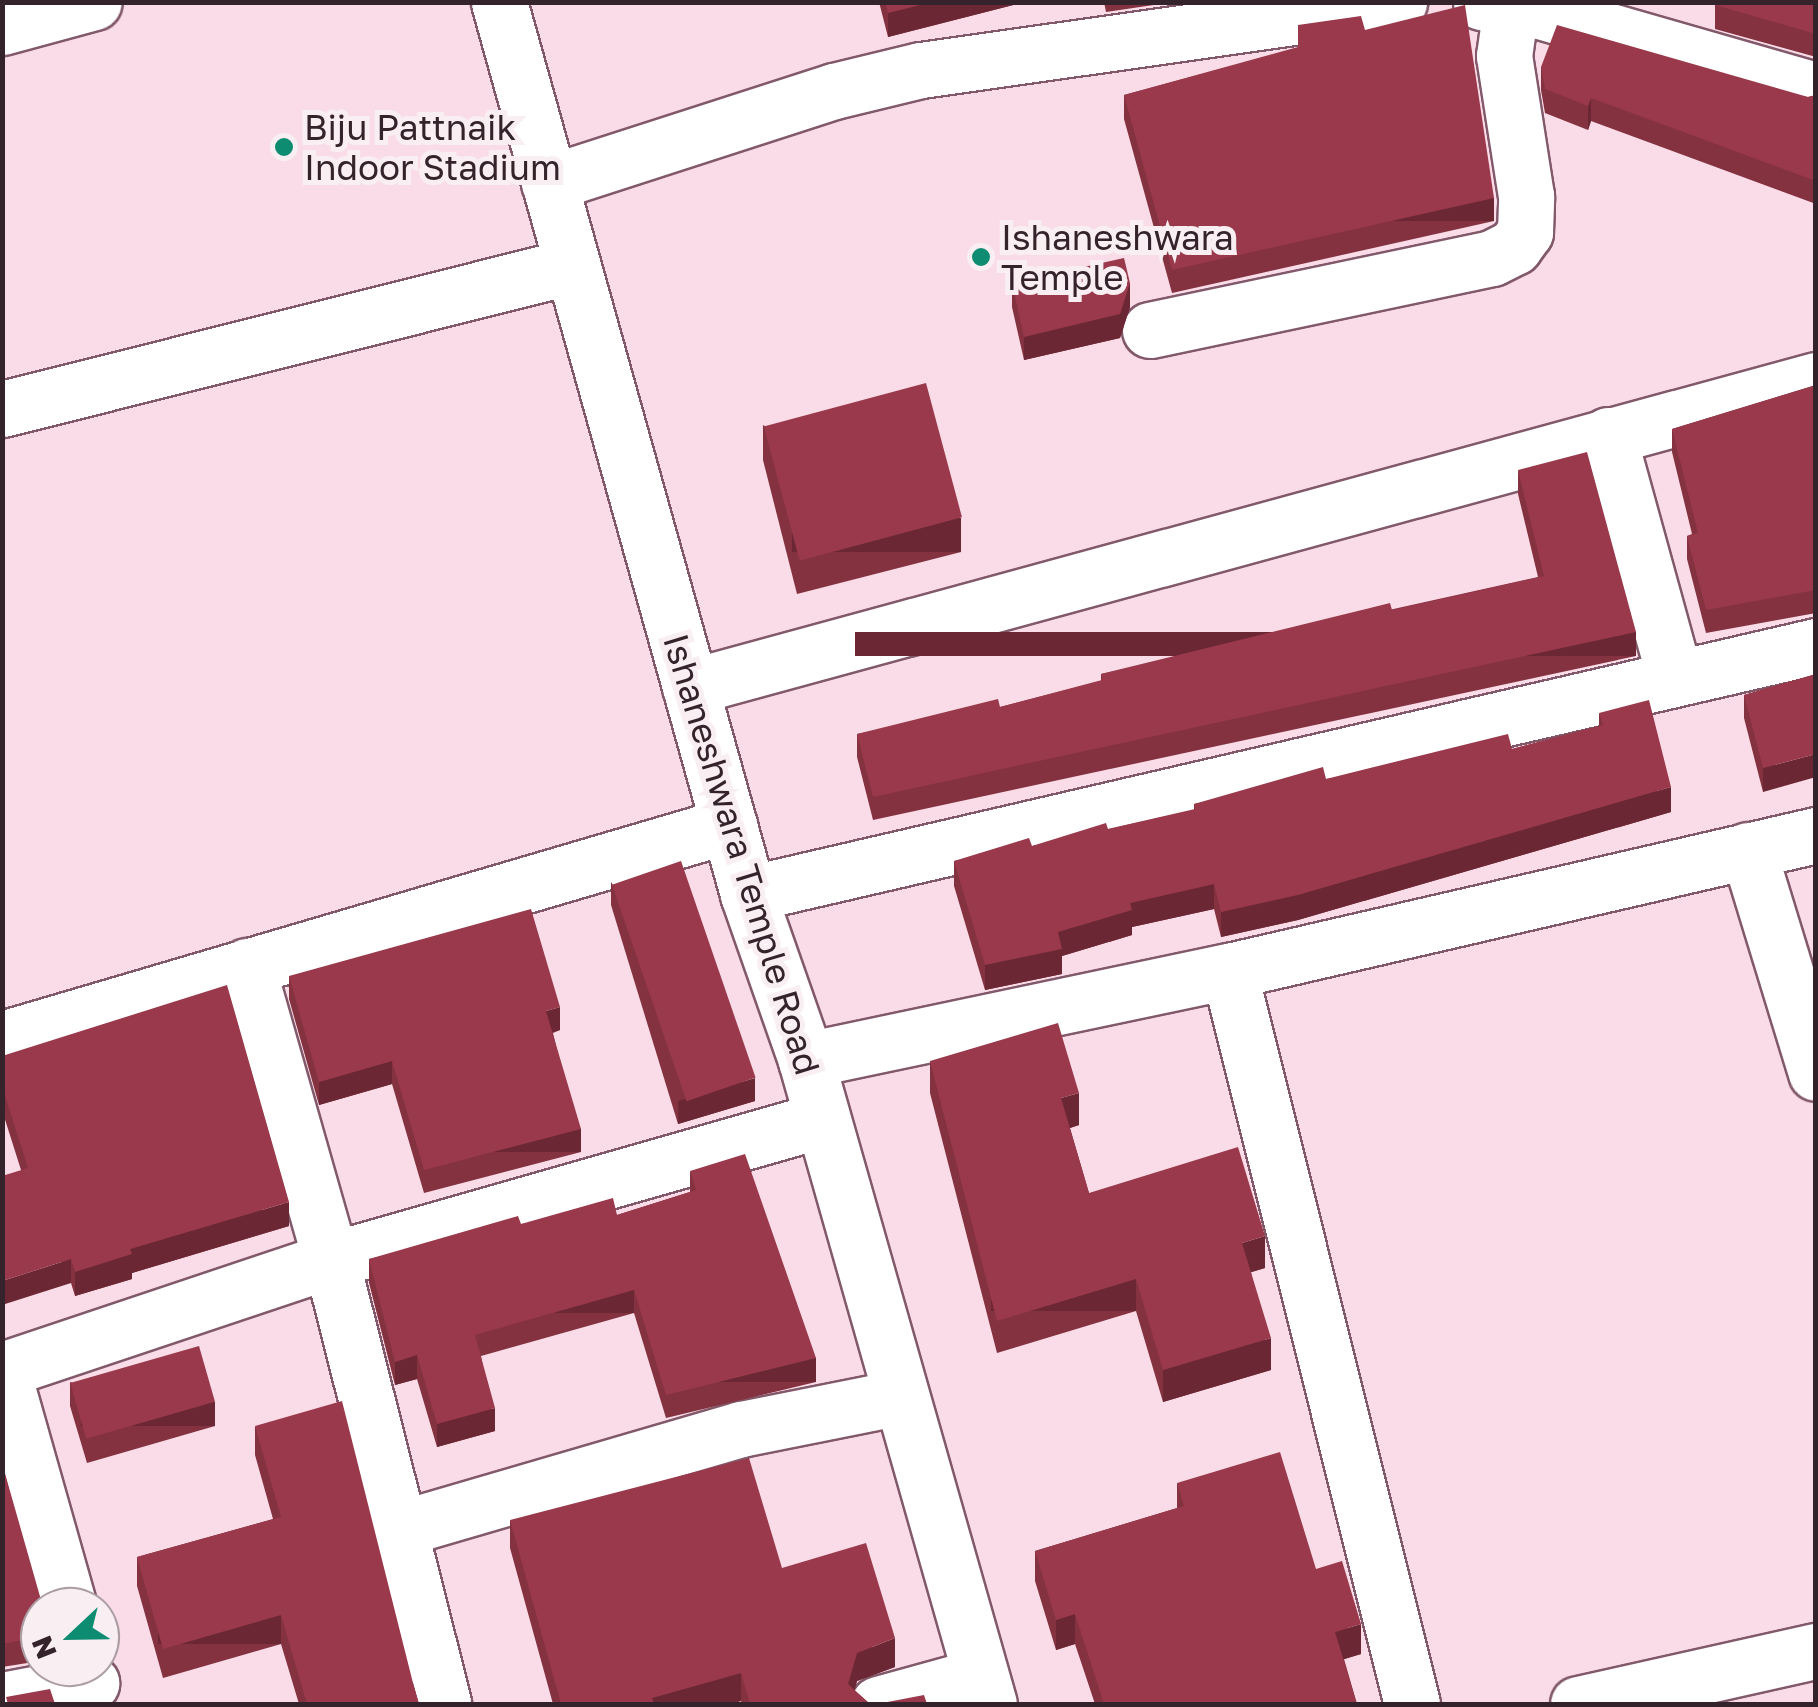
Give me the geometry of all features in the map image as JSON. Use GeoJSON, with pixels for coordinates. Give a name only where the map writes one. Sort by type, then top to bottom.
{"type":"FeatureCollection","features":[{"type":"Feature","properties":{"kind":"street"},"geometry":{"type":"LineString","coordinates":[[2,27],[94,2]]}},
{"type":"Feature","properties":{"kind":"street"},"geometry":{"type":"LineString","coordinates":[[549,183],[834,90],[921,70],[1400,2]]}},
{"type":"Feature","properties":{"kind":"street"},"geometry":{"type":"LineString","coordinates":[[1150,330],[1492,258],[1514,248],[1526,232],[1526,196],[1496,5],[1816,90]]}},
{"type":"Feature","properties":{"kind":"street","name":"Ishaneshwara Temple Road"},"geometry":{"type":"LineString","coordinates":[[514,6],[549,183],[572,266],[748,894],[806,1060],[896,1398],[984,1690]]}},
{"type":"Feature","properties":{"kind":"street"},"geometry":{"type":"LineString","coordinates":[[2,409],[572,266]]}},
{"type":"Feature","properties":{"kind":"street"},"geometry":{"type":"LineString","coordinates":[[690,687],[1816,380]]}},
{"type":"Feature","properties":{"kind":"street"},"geometry":{"type":"LineString","coordinates":[[1608,435],[1675,678]]}},
{"type":"Feature","properties":{"kind":"street"},"geometry":{"type":"LineString","coordinates":[[748,894],[1816,646]]}},
{"type":"Feature","properties":{"kind":"street"},"geometry":{"type":"LineString","coordinates":[[2,1039],[729,825]]}},
{"type":"Feature","properties":{"kind":"street"},"geometry":{"type":"LineString","coordinates":[[806,1060],[1230,970],[1816,835]]}},
{"type":"Feature","properties":{"kind":"street"},"geometry":{"type":"LineString","coordinates":[[1748,850],[1816,1073]]}},
{"type":"Feature","properties":{"kind":"street"},"geometry":{"type":"LineString","coordinates":[[247,966],[331,1260],[443,1704]]}},
{"type":"Feature","properties":{"kind":"street"},"geometry":{"type":"LineString","coordinates":[[1230,970],[1412,1704]]}},
{"type":"Feature","properties":{"kind":"street"},"geometry":{"type":"LineString","coordinates":[[63,1587],[2,1370],[331,1260],[821,1120]]}},
{"type":"Feature","properties":{"kind":"street"},"geometry":{"type":"LineString","coordinates":[[399,1529],[741,1429],[896,1398]]}},
{"type":"Feature","properties":{"kind":"street"},"geometry":{"type":"LineString","coordinates":[[1578,1704],[1816,1651]]}},
{"type":"Feature","properties":{"kind":"street"},"geometry":{"type":"LineString","coordinates":[[2,1700],[79,1687]]}},
{"type":"Feature","properties":{"kind":"street"},"geometry":{"type":"LineString","coordinates":[[878,1704],[984,1690]]}},
{"type":"Feature","properties":{"kind":"building"},"geometry":{"type":"Polygon","coordinates":[[[885,2],[932,2],[888,13],[885,2]]]}},
{"type":"Feature","properties":{"kind":"building"},"geometry":{"type":"Polygon","coordinates":[[[1816,2],[1816,34],[1715,5],[1816,2]]]}},
{"type":"Feature","properties":{"kind":"building"},"geometry":{"type":"Polygon","coordinates":[[[1465,5],[1494,198],[1172,270],[1124,95],[1298,47],[1298,25],[1361,16],[1365,30],[1465,5]]]}},
{"type":"Feature","properties":{"kind":"building"},"geometry":{"type":"Polygon","coordinates":[[[1557,25],[1808,97],[1816,95],[1816,181],[1591,98],[1588,106],[1545,89],[1541,67],[1557,25]]]}},
{"type":"Feature","properties":{"kind":"building"},"geometry":{"type":"Polygon","coordinates":[[[1124,258],[1130,283],[1120,314],[1024,337],[1012,283],[1124,258]]]}},
{"type":"Feature","properties":{"kind":"building"},"geometry":{"type":"Polygon","coordinates":[[[926,383],[962,517],[800,561],[764,426],[926,383]]]}},
{"type":"Feature","properties":{"kind":"building"},"geometry":{"type":"Polygon","coordinates":[[[1816,385],[1816,590],[1706,610],[1687,536],[1698,533],[1672,429],[1816,385]]]}},
{"type":"Feature","properties":{"kind":"building"},"geometry":{"type":"Polygon","coordinates":[[[1587,452],[1636,632],[873,797],[857,734],[998,699],[1000,707],[1102,680],[1101,674],[1390,603],[1392,610],[1544,576],[1518,470],[1587,452]]]}},
{"type":"Feature","properties":{"kind":"building"},"geometry":{"type":"Polygon","coordinates":[[[1816,674],[1816,754],[1763,768],[1744,695],[1816,674]]]}},
{"type":"Feature","properties":{"kind":"building"},"geometry":{"type":"Polygon","coordinates":[[[1649,700],[1671,787],[1298,895],[1221,912],[1214,884],[1130,903],[1132,910],[1058,932],[1062,949],[985,965],[954,861],[1029,838],[1032,846],[1106,823],[1108,829],[1195,809],[1194,804],[1323,767],[1326,779],[1508,734],[1512,749],[1603,725],[1599,713],[1649,700]]]}},
{"type":"Feature","properties":{"kind":"building"},"geometry":{"type":"Polygon","coordinates":[[[681,861],[756,1078],[687,1101],[612,885],[681,861]]]}},
{"type":"Feature","properties":{"kind":"building"},"geometry":{"type":"Polygon","coordinates":[[[531,909],[560,1007],[546,1011],[581,1129],[424,1170],[392,1061],[319,1082],[289,976],[531,909]]]}},
{"type":"Feature","properties":{"kind":"building"},"geometry":{"type":"Polygon","coordinates":[[[227,985],[289,1202],[130,1249],[132,1254],[75,1272],[71,1259],[2,1281],[2,1176],[28,1168],[2,1086],[2,1056],[227,985]]]}},
{"type":"Feature","properties":{"kind":"building"},"geometry":{"type":"Polygon","coordinates":[[[1058,1023],[1079,1093],[1061,1098],[1089,1193],[1238,1147],[1265,1236],[1242,1243],[1271,1338],[1163,1370],[1136,1279],[997,1321],[930,1061],[1058,1023]]]}},
{"type":"Feature","properties":{"kind":"building"},"geometry":{"type":"Polygon","coordinates":[[[745,1154],[816,1358],[666,1395],[634,1290],[475,1335],[495,1408],[437,1424],[417,1355],[395,1362],[369,1259],[518,1216],[521,1224],[613,1198],[617,1215],[696,1190],[690,1171],[745,1154]]]}},
{"type":"Feature","properties":{"kind":"building"},"geometry":{"type":"Polygon","coordinates":[[[199,1346],[215,1402],[86,1439],[70,1383],[199,1346]]]}},
{"type":"Feature","properties":{"kind":"building"},"geometry":{"type":"Polygon","coordinates":[[[342,1401],[419,1704],[307,1704],[281,1615],[163,1649],[137,1557],[281,1517],[255,1426],[342,1401]]]}},
{"type":"Feature","properties":{"kind":"building"},"geometry":{"type":"Polygon","coordinates":[[[1280,1452],[1316,1569],[1342,1561],[1361,1624],[1335,1632],[1357,1704],[1104,1704],[1075,1614],[1056,1620],[1035,1551],[1184,1506],[1177,1483],[1280,1452]]]}},
{"type":"Feature","properties":{"kind":"building"},"geometry":{"type":"Polygon","coordinates":[[[749,1458],[782,1568],[866,1543],[895,1638],[857,1653],[848,1684],[870,1704],[750,1704],[741,1673],[652,1698],[654,1704],[561,1704],[510,1520],[749,1458]]]}},
{"type":"Feature","properties":{"kind":"building"},"geometry":{"type":"Polygon","coordinates":[[[2,1463],[37,1587],[20,1587],[20,1641],[2,1644],[2,1463]]]}},
{"type":"Feature","properties":{"kind":"building"},"geometry":{"type":"Polygon","coordinates":[[[50,1689],[55,1704],[8,1704],[6,1697],[50,1689]]]}},
{"type":"Feature","properties":{"kind":"building"},"geometry":{"type":"Polygon","coordinates":[[[924,1695],[927,1704],[877,1704],[924,1695]]]}},
{"type":"Feature","properties":{"kind":"place","name":"Biju Pattnaik Indoor Stadium"},"geometry":{"type":"Point","coordinates":[284,147]}},
{"type":"Feature","properties":{"kind":"place","name":"Ishaneshwara Temple"},"geometry":{"type":"Point","coordinates":[981,257]}}]}
